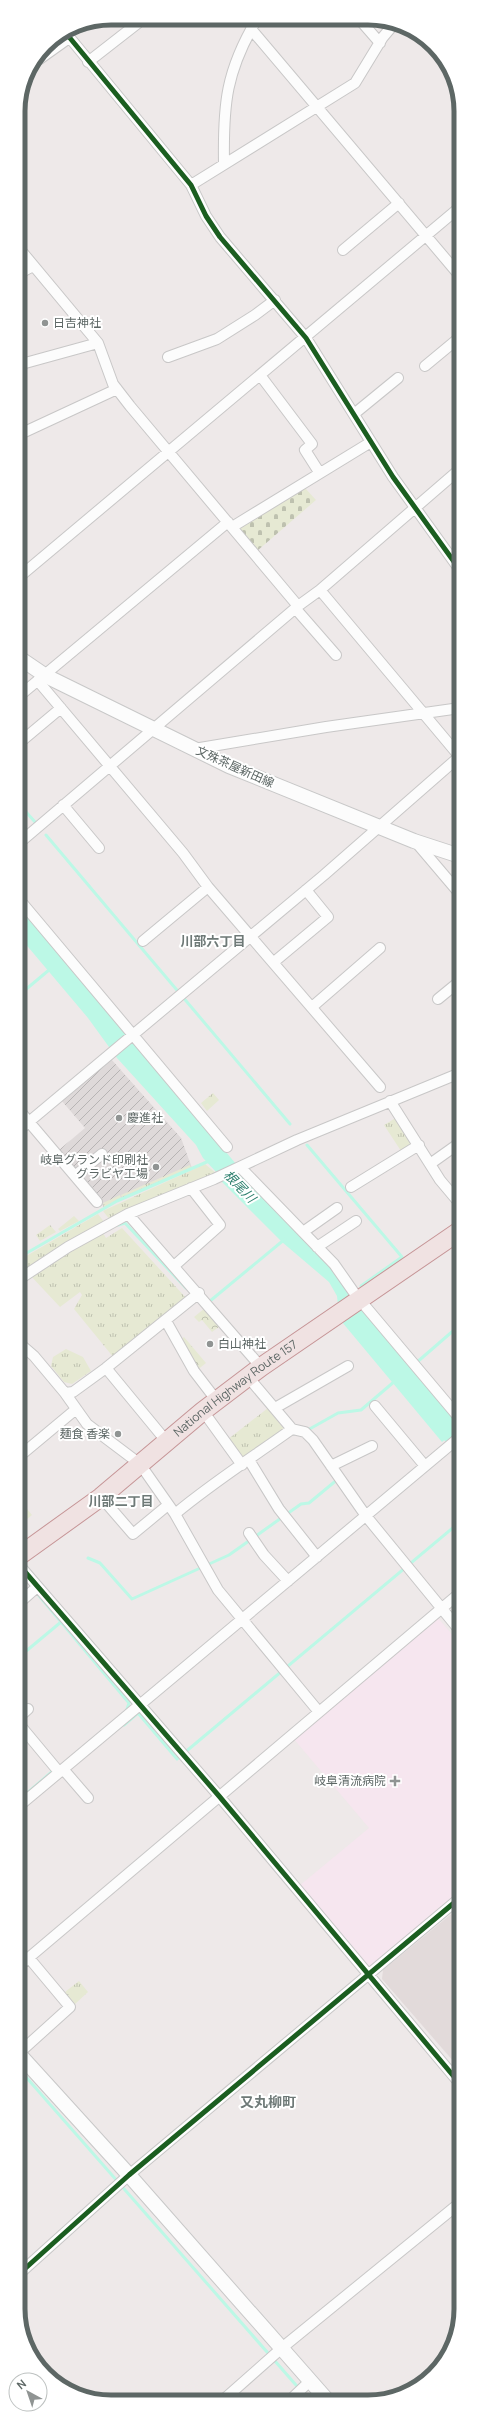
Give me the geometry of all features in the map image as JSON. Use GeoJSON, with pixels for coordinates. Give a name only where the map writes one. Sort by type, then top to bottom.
{"type":"FeatureCollection","features":[{"type":"Feature","properties":{"kind":"highway","name":"National Highway Route 157"},"geometry":{"type":"LineString","coordinates":[[25,1552],[101,1497],[210,1406],[255,1372],[454,1234]]}},
{"type":"Feature","properties":{"kind":"main road","name":"文殊茶屋新田線"},"geometry":{"type":"LineString","coordinates":[[25,663],[42,679],[153,729],[229,766],[414,841],[454,854]]}},
{"type":"Feature","properties":{"kind":"main road"},"geometry":{"type":"LineString","coordinates":[[25,2060],[283,2347],[323,2395]]}},
{"type":"Feature","properties":{"kind":"street"},"geometry":{"type":"LineString","coordinates":[[88,62],[134,25]]}},
{"type":"Feature","properties":{"kind":"street"},"geometry":{"type":"LineString","coordinates":[[224,163],[223,115],[232,70],[253,25]]}},
{"type":"Feature","properties":{"kind":"street"},"geometry":{"type":"LineString","coordinates":[[364,25],[380,43]]}},
{"type":"Feature","properties":{"kind":"street"},"geometry":{"type":"LineString","coordinates":[[251,29],[318,106],[454,269]]}},
{"type":"Feature","properties":{"kind":"street"},"geometry":{"type":"LineString","coordinates":[[191,185],[224,163],[355,83],[391,29]]}},
{"type":"Feature","properties":{"kind":"street"},"geometry":{"type":"LineString","coordinates":[[68,36],[191,185],[206,216],[220,237],[306,338],[371,442],[415,508],[454,562]]}},
{"type":"Feature","properties":{"kind":"street"},"geometry":{"type":"LineString","coordinates":[[343,250],[399,203]]}},
{"type":"Feature","properties":{"kind":"street"},"geometry":{"type":"LineString","coordinates":[[25,572],[306,338],[454,212]]}},
{"type":"Feature","properties":{"kind":"street"},"geometry":{"type":"LineString","coordinates":[[25,256],[98,343],[113,384],[230,524],[336,655]]}},
{"type":"Feature","properties":{"kind":"street"},"geometry":{"type":"LineString","coordinates":[[25,270],[33,266]]}},
{"type":"Feature","properties":{"kind":"street"},"geometry":{"type":"LineString","coordinates":[[168,357],[216,339],[275,300]]}},
{"type":"Feature","properties":{"kind":"street"},"geometry":{"type":"LineString","coordinates":[[425,366],[454,342]]}},
{"type":"Feature","properties":{"kind":"street"},"geometry":{"type":"LineString","coordinates":[[25,363],[98,343]]}},
{"type":"Feature","properties":{"kind":"street"},"geometry":{"type":"LineString","coordinates":[[260,375],[312,444],[305,450],[319,472]]}},
{"type":"Feature","properties":{"kind":"street"},"geometry":{"type":"LineString","coordinates":[[354,414],[398,378]]}},
{"type":"Feature","properties":{"kind":"street"},"geometry":{"type":"LineString","coordinates":[[25,432],[118,389]]}},
{"type":"Feature","properties":{"kind":"street"},"geometry":{"type":"LineString","coordinates":[[25,692],[230,524],[371,442]]}},
{"type":"Feature","properties":{"kind":"street"},"geometry":{"type":"LineString","coordinates":[[25,838],[297,607],[320,590],[454,474]]}},
{"type":"Feature","properties":{"kind":"street"},"geometry":{"type":"LineString","coordinates":[[320,590],[426,714],[454,749]]}},
{"type":"Feature","properties":{"kind":"street"},"geometry":{"type":"LineString","coordinates":[[42,679],[61,708],[108,766],[183,853],[208,887],[251,935],[380,1087]]}},
{"type":"Feature","properties":{"kind":"street"},"geometry":{"type":"LineString","coordinates":[[25,738],[61,708]]}},
{"type":"Feature","properties":{"kind":"street"},"geometry":{"type":"LineString","coordinates":[[194,749],[326,727],[454,709]]}},
{"type":"Feature","properties":{"kind":"street"},"geometry":{"type":"LineString","coordinates":[[25,1125],[306,890],[454,762]]}},
{"type":"Feature","properties":{"kind":"street"},"geometry":{"type":"LineString","coordinates":[[63,805],[99,848]]}},
{"type":"Feature","properties":{"kind":"street"},"geometry":{"type":"LineString","coordinates":[[414,841],[454,887]]}},
{"type":"Feature","properties":{"kind":"street"},"geometry":{"type":"LineString","coordinates":[[144,942],[208,887]]}},
{"type":"Feature","properties":{"kind":"street"},"geometry":{"type":"LineString","coordinates":[[274,962],[328,917],[306,890]]}},
{"type":"Feature","properties":{"kind":"street"},"geometry":{"type":"LineString","coordinates":[[25,906],[227,1148]]}},
{"type":"Feature","properties":{"kind":"street"},"geometry":{"type":"LineString","coordinates":[[312,1007],[380,948]]}},
{"type":"Feature","properties":{"kind":"street"},"geometry":{"type":"LineString","coordinates":[[438,1000],[454,986]]}},
{"type":"Feature","properties":{"kind":"street"},"geometry":{"type":"LineString","coordinates":[[25,1275],[68,1247],[128,1214],[240,1167],[297,1140],[454,1075]]}},
{"type":"Feature","properties":{"kind":"street"},"geometry":{"type":"LineString","coordinates":[[390,1101],[430,1164],[454,1197]]}},
{"type":"Feature","properties":{"kind":"street"},"geometry":{"type":"LineString","coordinates":[[25,1117],[76,1175],[97,1202]]}},
{"type":"Feature","properties":{"kind":"street"},"geometry":{"type":"LineString","coordinates":[[351,1187],[419,1145]]}},
{"type":"Feature","properties":{"kind":"street"},"geometry":{"type":"LineString","coordinates":[[430,1164],[454,1146]]}},
{"type":"Feature","properties":{"kind":"street"},"geometry":{"type":"LineString","coordinates":[[76,1175],[102,1154]]}},
{"type":"Feature","properties":{"kind":"street"},"geometry":{"type":"LineString","coordinates":[[240,1167],[342,1272],[352,1305],[414,1364],[454,1412]]}},
{"type":"Feature","properties":{"kind":"street"},"geometry":{"type":"LineString","coordinates":[[174,1266],[220,1225],[191,1188]]}},
{"type":"Feature","properties":{"kind":"street"},"geometry":{"type":"LineString","coordinates":[[303,1232],[338,1208]]}},
{"type":"Feature","properties":{"kind":"street"},"geometry":{"type":"LineString","coordinates":[[128,1214],[199,1293],[255,1372],[275,1408],[292,1429],[304,1432],[313,1440],[366,1516],[454,1624]]}},
{"type":"Feature","properties":{"kind":"street"},"geometry":{"type":"LineString","coordinates":[[317,1247],[356,1220]]}},
{"type":"Feature","properties":{"kind":"street"},"geometry":{"type":"LineString","coordinates":[[65,1393],[73,1392],[106,1368],[199,1293]]}},
{"type":"Feature","properties":{"kind":"street"},"geometry":{"type":"LineString","coordinates":[[166,1321],[194,1371],[210,1406],[245,1463],[317,1557]]}},
{"type":"Feature","properties":{"kind":"street"},"geometry":{"type":"LineString","coordinates":[[25,1349],[34,1356],[65,1393],[75,1410],[97,1434],[140,1464],[175,1514],[218,1590],[319,1712]]}},
{"type":"Feature","properties":{"kind":"street"},"geometry":{"type":"LineString","coordinates":[[275,1408],[348,1366]]}},
{"type":"Feature","properties":{"kind":"street"},"geometry":{"type":"LineString","coordinates":[[106,1368],[167,1442]]}},
{"type":"Feature","properties":{"kind":"street"},"geometry":{"type":"LineString","coordinates":[[375,1406],[425,1466]]}},
{"type":"Feature","properties":{"kind":"street"},"geometry":{"type":"LineString","coordinates":[[25,1452],[75,1410]]}},
{"type":"Feature","properties":{"kind":"street"},"geometry":{"type":"LineString","coordinates":[[175,1514],[207,1486],[245,1463],[292,1429]]}},
{"type":"Feature","properties":{"kind":"street"},"geometry":{"type":"LineString","coordinates":[[25,1800],[141,1705],[454,1442]]}},
{"type":"Feature","properties":{"kind":"street"},"geometry":{"type":"LineString","coordinates":[[331,1466],[372,1446]]}},
{"type":"Feature","properties":{"kind":"street"},"geometry":{"type":"LineString","coordinates":[[101,1497],[133,1534],[168,1504]]}},
{"type":"Feature","properties":{"kind":"street"},"geometry":{"type":"LineString","coordinates":[[249,1533],[264,1555],[288,1581]]}},
{"type":"Feature","properties":{"kind":"street"},"geometry":{"type":"LineString","coordinates":[[25,1573],[36,1588],[141,1705],[219,1796],[368,1976],[454,2076]]}},
{"type":"Feature","properties":{"kind":"street"},"geometry":{"type":"LineString","coordinates":[[25,1598],[36,1588]]}},
{"type":"Feature","properties":{"kind":"street"},"geometry":{"type":"LineString","coordinates":[[25,1958],[454,1598]]}},
{"type":"Feature","properties":{"kind":"street"},"geometry":{"type":"LineString","coordinates":[[25,1712],[28,1709]]}},
{"type":"Feature","properties":{"kind":"street"},"geometry":{"type":"LineString","coordinates":[[25,1731],[88,1798]]}},
{"type":"Feature","properties":{"kind":"street"},"geometry":{"type":"LineString","coordinates":[[25,2269],[129,2175],[454,1903]]}},
{"type":"Feature","properties":{"kind":"street"},"geometry":{"type":"LineString","coordinates":[[25,1964],[70,2007],[25,2048]]}},
{"type":"Feature","properties":{"kind":"street"},"geometry":{"type":"LineString","coordinates":[[229,2395],[283,2347],[454,2208]]}},
{"type":"Feature","properties":{"kind":"street"},"geometry":{"type":"LineString","coordinates":[[295,2395],[311,2380]]}},
{"type":"Feature","properties":{"kind":"shaded area"},"geometry":{"type":"Polygon","coordinates":[[[111,1059],[181,1138],[192,1168],[104,1207],[59,1150],[85,1128],[61,1100],[111,1059]]]}},
{"type":"Feature","properties":{"kind":"shaded area","name":"岐阜清流病院"},"geometry":{"type":"Polygon","coordinates":[[[438,1618],[454,1637],[454,1898],[368,1969],[299,1886],[369,1828],[293,1738],[438,1618]]]}},
{"type":"Feature","properties":{"kind":"shaded area"},"geometry":{"type":"Polygon","coordinates":[[[454,1912],[454,2062],[382,1979],[383,1970],[454,1912]]]}},
{"type":"Feature","properties":{"kind":"green space"},"geometry":{"type":"Polygon","coordinates":[[[305,488],[316,500],[257,551],[240,531],[239,527],[305,488]]]}},
{"type":"Feature","properties":{"kind":"green space"},"geometry":{"type":"Polygon","coordinates":[[[213,1093],[219,1100],[207,1111],[201,1103],[213,1093]]]}},
{"type":"Feature","properties":{"kind":"green space"},"geometry":{"type":"Polygon","coordinates":[[[399,1116],[418,1145],[403,1154],[384,1125],[399,1116]]]}},
{"type":"Feature","properties":{"kind":"green space"},"geometry":{"type":"Polygon","coordinates":[[[205,1164],[217,1174],[110,1220],[103,1211],[205,1164]]]}},
{"type":"Feature","properties":{"kind":"green space"},"geometry":{"type":"Polygon","coordinates":[[[190,1165],[191,1168],[122,1197],[121,1195],[190,1165]]]}},
{"type":"Feature","properties":{"kind":"green space"},"geometry":{"type":"Polygon","coordinates":[[[120,1195],[121,1198],[104,1207],[103,1203],[120,1195]]]}},
{"type":"Feature","properties":{"kind":"green space"},"geometry":{"type":"Polygon","coordinates":[[[98,1214],[105,1223],[25,1274],[25,1257],[98,1214]]]}},
{"type":"Feature","properties":{"kind":"green space"},"geometry":{"type":"Polygon","coordinates":[[[74,1216],[79,1221],[60,1231],[58,1229],[74,1216]]]}},
{"type":"Feature","properties":{"kind":"green space"},"geometry":{"type":"Polygon","coordinates":[[[50,1225],[56,1232],[40,1241],[36,1235],[50,1225]]]}},
{"type":"Feature","properties":{"kind":"green space"},"geometry":{"type":"Polygon","coordinates":[[[122,1228],[187,1299],[114,1358],[74,1309],[82,1295],[80,1292],[60,1307],[29,1274],[101,1230],[106,1238],[122,1228]]]}},
{"type":"Feature","properties":{"kind":"green space"},"geometry":{"type":"Polygon","coordinates":[[[205,1308],[220,1326],[212,1332],[202,1320],[199,1322],[194,1317],[205,1308]]]}},
{"type":"Feature","properties":{"kind":"green space"},"geometry":{"type":"Polygon","coordinates":[[[184,1337],[206,1363],[196,1371],[179,1341],[184,1337]]]}},
{"type":"Feature","properties":{"kind":"green space"},"geometry":{"type":"Polygon","coordinates":[[[66,1349],[83,1357],[91,1371],[72,1384],[64,1382],[51,1366],[53,1357],[66,1349]]]}},
{"type":"Feature","properties":{"kind":"green space"},"geometry":{"type":"Polygon","coordinates":[[[268,1408],[284,1429],[242,1461],[227,1440],[268,1408]]]}},
{"type":"Feature","properties":{"kind":"green space"},"geometry":{"type":"Polygon","coordinates":[[[25,1506],[32,1515],[25,1521],[25,1506]]]}},
{"type":"Feature","properties":{"kind":"green space"},"geometry":{"type":"Polygon","coordinates":[[[79,1981],[88,1992],[74,2005],[65,1992],[79,1981]]]}},
{"type":"Feature","properties":{"kind":"water"},"geometry":{"type":"Polygon","coordinates":[[[25,914],[32,920],[236,1164],[217,1173],[203,1158],[196,1145],[117,1058],[88,1018],[25,943],[25,914]]]}},
{"type":"Feature","properties":{"kind":"water"},"geometry":{"type":"Polygon","coordinates":[[[239,1171],[332,1265],[352,1295],[338,1305],[337,1296],[329,1282],[282,1242],[220,1180],[239,1171]]]}},
{"type":"Feature","properties":{"kind":"water"},"geometry":{"type":"Polygon","coordinates":[[[362,1306],[454,1420],[454,1432],[442,1442],[342,1322],[362,1306]]]}},
{"type":"Feature","properties":{"kind":"waterway"},"geometry":{"type":"LineString","coordinates":[[25,811],[35,822]]}},
{"type":"Feature","properties":{"kind":"waterway"},"geometry":{"type":"LineString","coordinates":[[46,835],[290,1124]]}},
{"type":"Feature","properties":{"kind":"waterway"},"geometry":{"type":"LineString","coordinates":[[25,990],[49,970]]}},
{"type":"Feature","properties":{"kind":"waterway"},"geometry":{"type":"LineString","coordinates":[[307,1145],[402,1257],[361,1286]]}},
{"type":"Feature","properties":{"kind":"waterway"},"geometry":{"type":"LineString","coordinates":[[25,1254],[117,1201],[209,1161]]}},
{"type":"Feature","properties":{"kind":"waterway"},"geometry":{"type":"LineString","coordinates":[[118,1225],[125,1223],[186,1288]]}},
{"type":"Feature","properties":{"kind":"waterway"},"geometry":{"type":"LineString","coordinates":[[210,1301],[285,1239]]}},
{"type":"Feature","properties":{"kind":"waterway"},"geometry":{"type":"LineString","coordinates":[[416,1363],[454,1330]]}},
{"type":"Feature","properties":{"kind":"waterway"},"geometry":{"type":"LineString","coordinates":[[306,1431],[338,1413],[361,1410],[395,1381]]}},
{"type":"Feature","properties":{"kind":"waterway","name":"根尾川"},"geometry":{"type":"LineString","coordinates":[[434,1414],[454,1437]]}},
{"type":"Feature","properties":{"kind":"waterway"},"geometry":{"type":"LineString","coordinates":[[88,1558],[100,1563],[132,1599],[229,1555],[301,1504],[309,1503],[338,1479]]}},
{"type":"Feature","properties":{"kind":"waterway"},"geometry":{"type":"LineString","coordinates":[[124,1725],[138,1713],[177,1759],[454,1527]]}},
{"type":"Feature","properties":{"kind":"waterway"},"geometry":{"type":"LineString","coordinates":[[35,1591],[129,1703],[127,1709]]}},
{"type":"Feature","properties":{"kind":"waterway"},"geometry":{"type":"LineString","coordinates":[[25,1652],[61,1622]]}},
{"type":"Feature","properties":{"kind":"waterway"},"geometry":{"type":"LineString","coordinates":[[25,1795],[54,1770]]}},
{"type":"Feature","properties":{"kind":"waterway"},"geometry":{"type":"LineString","coordinates":[[25,2076],[305,2395]]}},
{"type":"Feature","properties":{"kind":"cycle path"},"geometry":{"type":"LineString","coordinates":[[68,36],[191,185],[206,216],[220,237],[306,338],[393,477],[454,562]]}},
{"type":"Feature","properties":{"kind":"cycle path"},"geometry":{"type":"LineString","coordinates":[[25,1572],[219,1796],[454,2077]]}},
{"type":"Feature","properties":{"kind":"cycle path"},"geometry":{"type":"LineString","coordinates":[[25,2269],[129,2175],[454,1903]]}},
{"type":"Feature","properties":{"kind":"place","name":"日吉神社"},"geometry":{"type":"Point","coordinates":[45,323]}},
{"type":"Feature","properties":{"kind":"place","name":"慶進社"},"geometry":{"type":"Point","coordinates":[119,1118]}},
{"type":"Feature","properties":{"kind":"place","name":"岐阜グランド印刷社 グラビヤ工場"},"geometry":{"type":"Point","coordinates":[156,1167]}},
{"type":"Feature","properties":{"kind":"place","name":"白山神社"},"geometry":{"type":"Point","coordinates":[210,1344]}},
{"type":"Feature","properties":{"kind":"place","name":"麺食 香楽"},"geometry":{"type":"Point","coordinates":[118,1434]}},
{"type":"Feature","properties":{"kind":"place","name":"岐阜清流病院"},"geometry":{"type":"Point","coordinates":[395,1781]}},
{"type":"Feature","properties":{"kind":"district","name":"川部六丁目"},"geometry":{"type":"Point","coordinates":[213,941]}},
{"type":"Feature","properties":{"kind":"district","name":"川部二丁目"},"geometry":{"type":"Point","coordinates":[121,1501]}},
{"type":"Feature","properties":{"kind":"district","name":"又丸柳町"},"geometry":{"type":"Point","coordinates":[268,2102]}}]}
